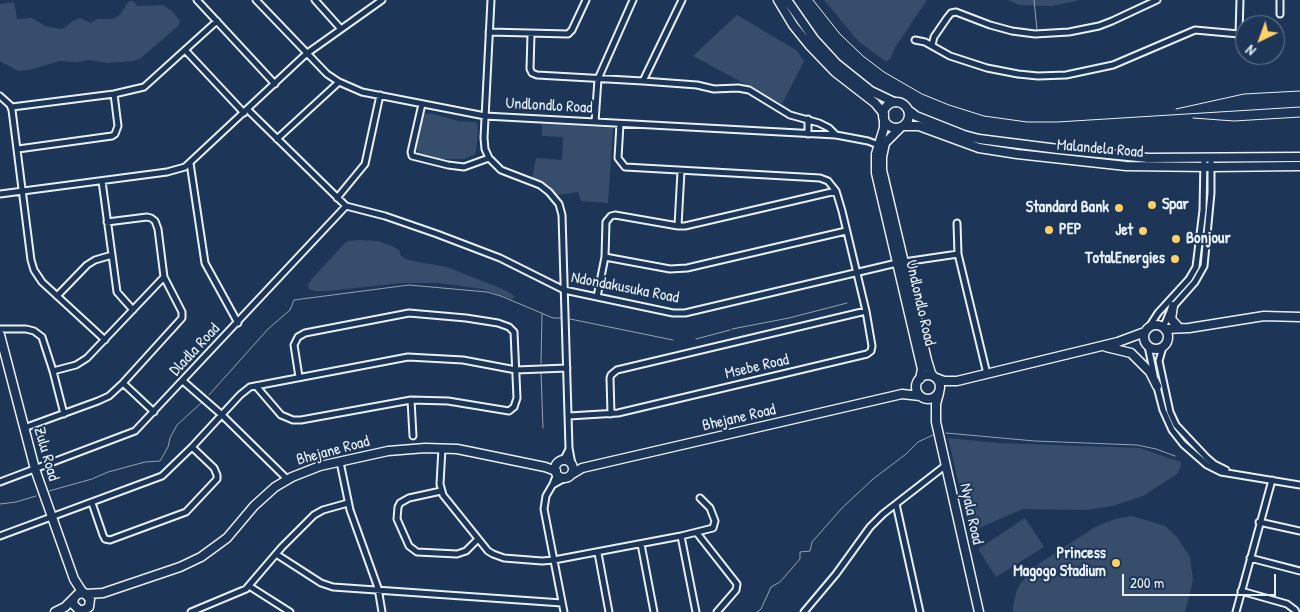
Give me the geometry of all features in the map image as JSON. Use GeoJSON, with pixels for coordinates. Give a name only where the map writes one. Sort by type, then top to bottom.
{"type":"FeatureCollection","features":[{"type":"Feature","properties":{"kind":"street"},"geometry":{"type":"LineString","coordinates":[[197,0],[275,84]]}},
{"type":"Feature","properties":{"kind":"street","name":"Undlondlo Road"},"geometry":{"type":"LineString","coordinates":[[256,0],[327,74],[339,82],[362,92],[485,116],[836,136],[868,141],[881,146]]}},
{"type":"Feature","properties":{"kind":"street"},"geometry":{"type":"LineString","coordinates":[[315,0],[341,29]]}},
{"type":"Feature","properties":{"kind":"street"},"geometry":{"type":"LineString","coordinates":[[0,194],[178,170],[190,163],[306,54],[382,0]]}},
{"type":"Feature","properties":{"kind":"street"},"geometry":{"type":"LineString","coordinates":[[491,0],[484,138],[489,158],[501,170],[540,185],[549,192],[559,204],[562,215],[570,470]]}},
{"type":"Feature","properties":{"kind":"street"},"geometry":{"type":"LineString","coordinates":[[489,32],[568,34],[572,30],[586,0]]}},
{"type":"Feature","properties":{"kind":"street"},"geometry":{"type":"LineString","coordinates":[[595,122],[598,79],[633,0]]}},
{"type":"Feature","properties":{"kind":"street"},"geometry":{"type":"LineString","coordinates":[[643,81],[682,0]]}},
{"type":"Feature","properties":{"kind":"street"},"geometry":{"type":"LineString","coordinates":[[778,0],[800,35],[824,61],[875,103],[890,126],[902,126]]}},
{"type":"Feature","properties":{"kind":"street"},"geometry":{"type":"LineString","coordinates":[[787,0],[814,39],[836,63],[864,86],[894,102],[900,103],[908,110],[908,118],[881,146]]}},
{"type":"Feature","properties":{"kind":"street"},"geometry":{"type":"LineString","coordinates":[[932,45],[934,37],[947,18],[956,12],[1012,31],[1035,34],[1069,32],[1112,21],[1157,0]]}},
{"type":"Feature","properties":{"kind":"street"},"geometry":{"type":"LineString","coordinates":[[915,40],[932,45],[950,56],[987,68],[1038,76],[1066,75],[1123,62],[1194,30],[1239,34],[1240,0]]}},
{"type":"Feature","properties":{"kind":"street"},"geometry":{"type":"LineString","coordinates":[[1280,0],[1280,14]]}},
{"type":"Feature","properties":{"kind":"street"},"geometry":{"type":"LineString","coordinates":[[12,107],[114,94],[144,87],[217,21]]}},
{"type":"Feature","properties":{"kind":"street"},"geometry":{"type":"LineString","coordinates":[[531,34],[530,69],[532,73],[537,75],[697,85],[711,88],[733,87],[749,90],[782,111],[829,128],[836,136]]}},
{"type":"Feature","properties":{"kind":"street","name":"Ndondakusuka Road"},"geometry":{"type":"LineString","coordinates":[[186,51],[245,111],[277,139],[346,206],[384,216],[500,258],[564,290],[685,313],[900,262],[958,254]]}},
{"type":"Feature","properties":{"kind":"street"},"geometry":{"type":"LineString","coordinates":[[277,139],[339,82]]}},
{"type":"Feature","properties":{"kind":"street"},"geometry":{"type":"LineString","coordinates":[[18,149],[112,136],[115,134],[118,126],[114,94]]}},
{"type":"Feature","properties":{"kind":"street"},"geometry":{"type":"LineString","coordinates":[[337,198],[365,164],[380,95]]}},
{"type":"Feature","properties":{"kind":"street"},"geometry":{"type":"LineString","coordinates":[[0,96],[12,107],[34,270],[38,278],[105,340]]}},
{"type":"Feature","properties":{"kind":"street"},"geometry":{"type":"LineString","coordinates":[[884,115],[888,105],[894,102]]}},
{"type":"Feature","properties":{"kind":"street"},"geometry":{"type":"LineString","coordinates":[[422,104],[411,152],[412,156],[448,166],[464,167],[489,158]]}},
{"type":"Feature","properties":{"kind":"street","name":"Malandela Road"},"geometry":{"type":"LineString","coordinates":[[908,110],[916,116],[979,139],[1132,158],[1300,157]]}},
{"type":"Feature","properties":{"kind":"street","name":"Undlondlo Road"},"geometry":{"type":"LineString","coordinates":[[884,115],[881,146],[882,170],[922,369],[919,381]]}},
{"type":"Feature","properties":{"kind":"street"},"geometry":{"type":"LineString","coordinates":[[808,120],[808,134]]}},
{"type":"Feature","properties":{"kind":"street"},"geometry":{"type":"LineString","coordinates":[[596,297],[605,257],[606,222],[611,216],[615,215],[678,226],[836,190],[828,181],[820,178],[625,167],[618,158],[620,124]]}},
{"type":"Feature","properties":{"kind":"street","name":"Malandela Road"},"geometry":{"type":"LineString","coordinates":[[902,126],[919,126],[979,148],[1126,166],[1300,166]]}},
{"type":"Feature","properties":{"kind":"street"},"geometry":{"type":"LineString","coordinates":[[1208,158],[1196,267],[1183,286],[1158,313],[1147,329],[1144,340],[1148,346],[1165,418],[1179,439],[1198,458],[1213,469],[1300,485]]}},
{"type":"Feature","properties":{"kind":"street"},"geometry":{"type":"LineString","coordinates":[[190,163],[206,263],[238,323]]}},
{"type":"Feature","properties":{"kind":"street"},"geometry":{"type":"LineString","coordinates":[[1164,329],[1173,306],[1202,271],[1207,240],[1207,167]]}},
{"type":"Feature","properties":{"kind":"street"},"geometry":{"type":"LineString","coordinates":[[678,226],[681,171]]}},
{"type":"Feature","properties":{"kind":"street"},"geometry":{"type":"LineString","coordinates":[[102,181],[117,292],[133,310]]}},
{"type":"Feature","properties":{"kind":"street","name":"Msebe Road"},"geometry":{"type":"LineString","coordinates":[[569,416],[611,414],[867,354],[871,351],[872,346],[866,311],[836,190]]}},
{"type":"Feature","properties":{"kind":"street","name":"Dladla Road"},"geometry":{"type":"LineString","coordinates":[[0,482],[133,432],[238,323],[346,206]]}},
{"type":"Feature","properties":{"kind":"street"},"geometry":{"type":"LineString","coordinates":[[24,428],[102,400],[113,393],[182,318],[182,312],[164,277],[158,229],[153,219],[142,217],[107,222]]}},
{"type":"Feature","properties":{"kind":"street"},"geometry":{"type":"LineString","coordinates":[[957,223],[958,254],[986,374]]}},
{"type":"Feature","properties":{"kind":"street"},"geometry":{"type":"LineString","coordinates":[[605,257],[670,269],[687,268],[846,231]]}},
{"type":"Feature","properties":{"kind":"street"},"geometry":{"type":"LineString","coordinates":[[1199,239],[1207,240]]}},
{"type":"Feature","properties":{"kind":"street"},"geometry":{"type":"LineString","coordinates":[[57,296],[86,265],[112,255]]}},
{"type":"Feature","properties":{"kind":"street","name":"Undlondlo Road"},"geometry":{"type":"LineString","coordinates":[[900,262],[927,360],[931,373],[935,377]]}},
{"type":"Feature","properties":{"kind":"street"},"geometry":{"type":"LineString","coordinates":[[53,371],[82,362],[94,353],[164,277]]}},
{"type":"Feature","properties":{"kind":"street"},"geometry":{"type":"LineString","coordinates":[[1183,286],[1187,290]]}},
{"type":"Feature","properties":{"kind":"street"},"geometry":{"type":"LineString","coordinates":[[1173,306],[1171,319],[1179,328]]}},
{"type":"Feature","properties":{"kind":"street"},"geometry":{"type":"LineString","coordinates":[[611,414],[610,378],[617,370],[866,311]]}},
{"type":"Feature","properties":{"kind":"street"},"geometry":{"type":"LineString","coordinates":[[256,386],[281,415],[293,420],[411,400],[448,401],[509,411],[516,404],[514,332],[509,327],[498,323],[466,318],[409,314],[300,335],[296,339],[294,346],[299,377]]}},
{"type":"Feature","properties":{"kind":"street"},"geometry":{"type":"LineString","coordinates":[[958,381],[932,399],[921,396],[916,388],[919,381],[928,375],[944,381],[958,381],[1118,342],[1156,325],[1164,329],[1189,328],[1264,316],[1300,317]]}},
{"type":"Feature","properties":{"kind":"street"},"geometry":{"type":"LineString","coordinates":[[1118,342],[1138,342],[1156,349],[1177,333],[1189,328]]}},
{"type":"Feature","properties":{"kind":"street"},"geometry":{"type":"LineString","coordinates":[[0,329],[26,329],[39,335],[45,343],[64,414]]}},
{"type":"Feature","properties":{"kind":"street"},"geometry":{"type":"LineString","coordinates":[[1164,329],[1167,334],[1159,361],[1170,412],[1176,425],[1207,458],[1223,469],[1234,473]]}},
{"type":"Feature","properties":{"kind":"street","name":"Zulu Road"},"geometry":{"type":"LineString","coordinates":[[0,336],[35,469],[74,578],[85,594]]}},
{"type":"Feature","properties":{"kind":"street"},"geometry":{"type":"LineString","coordinates":[[1096,347],[1110,347],[1130,353],[1147,368],[1157,386]]}},
{"type":"Feature","properties":{"kind":"street"},"geometry":{"type":"LineString","coordinates":[[0,536],[92,504],[162,476],[244,391],[256,386],[408,357],[464,360],[516,370],[567,368]]}},
{"type":"Feature","properties":{"kind":"street"},"geometry":{"type":"LineString","coordinates":[[935,377],[940,383],[940,392]]}},
{"type":"Feature","properties":{"kind":"street"},"geometry":{"type":"LineString","coordinates":[[183,381],[222,415],[287,479]]}},
{"type":"Feature","properties":{"kind":"street","name":"Bhejane Road"},"geometry":{"type":"LineString","coordinates":[[902,394],[919,381]]}},
{"type":"Feature","properties":{"kind":"street"},"geometry":{"type":"LineString","coordinates":[[123,383],[154,412]]}},
{"type":"Feature","properties":{"kind":"street","name":"Nyala Road"},"geometry":{"type":"LineString","coordinates":[[940,392],[935,409],[936,422],[979,612]]}},
{"type":"Feature","properties":{"kind":"street","name":"Bhejane Road"},"geometry":{"type":"LineString","coordinates":[[570,470],[902,394],[921,396]]}},
{"type":"Feature","properties":{"kind":"street","name":"Nyala Road"},"geometry":{"type":"LineString","coordinates":[[921,396],[930,408],[936,422]]}},
{"type":"Feature","properties":{"kind":"street"},"geometry":{"type":"LineString","coordinates":[[411,400],[413,436]]}},
{"type":"Feature","properties":{"kind":"street"},"geometry":{"type":"LineString","coordinates":[[92,504],[105,539],[110,540],[186,512],[217,479],[214,468],[192,447]]}},
{"type":"Feature","properties":{"kind":"street"},"geometry":{"type":"LineString","coordinates":[[442,448],[441,491],[446,500],[488,551],[497,556],[536,561],[554,560],[598,553],[713,528],[715,521],[710,508],[700,498]]}},
{"type":"Feature","properties":{"kind":"street","name":"Bhejane Road"},"geometry":{"type":"LineString","coordinates":[[85,594],[103,593],[180,567],[210,551],[227,538],[265,495],[287,479],[320,466],[400,449],[442,448],[558,468]]}},
{"type":"Feature","properties":{"kind":"street"},"geometry":{"type":"LineString","coordinates":[[554,484],[558,468],[569,448]]}},
{"type":"Feature","properties":{"kind":"street"},"geometry":{"type":"LineString","coordinates":[[558,468],[566,460],[570,470]]}},
{"type":"Feature","properties":{"kind":"street"},"geometry":{"type":"LineString","coordinates":[[340,462],[348,503],[379,590],[382,612]]}},
{"type":"Feature","properties":{"kind":"street"},"geometry":{"type":"LineString","coordinates":[[807,611],[870,527],[946,465]]}},
{"type":"Feature","properties":{"kind":"street"},"geometry":{"type":"LineString","coordinates":[[558,468],[570,470]]}},
{"type":"Feature","properties":{"kind":"street"},"geometry":{"type":"LineString","coordinates":[[564,612],[544,502],[554,484],[570,470]]}},
{"type":"Feature","properties":{"kind":"street"},"geometry":{"type":"LineString","coordinates":[[1236,612],[1272,480]]}},
{"type":"Feature","properties":{"kind":"street"},"geometry":{"type":"LineString","coordinates":[[441,491],[409,498],[400,503],[398,519],[408,546],[417,552],[457,554],[466,551],[478,539]]}},
{"type":"Feature","properties":{"kind":"street"},"geometry":{"type":"LineString","coordinates":[[191,612],[241,592],[249,586],[276,554],[314,515],[323,510],[348,503]]}},
{"type":"Feature","properties":{"kind":"street"},"geometry":{"type":"LineString","coordinates":[[896,504],[920,612]]}},
{"type":"Feature","properties":{"kind":"street"},"geometry":{"type":"LineString","coordinates":[[1259,522],[1300,531]]}},
{"type":"Feature","properties":{"kind":"street"},"geometry":{"type":"LineString","coordinates":[[697,532],[736,582],[736,590],[717,612]]}},
{"type":"Feature","properties":{"kind":"street"},"geometry":{"type":"LineString","coordinates":[[682,536],[696,612]]}},
{"type":"Feature","properties":{"kind":"street"},"geometry":{"type":"LineString","coordinates":[[641,544],[654,612]]}},
{"type":"Feature","properties":{"kind":"street"},"geometry":{"type":"LineString","coordinates":[[598,553],[609,612]]}},
{"type":"Feature","properties":{"kind":"street"},"geometry":{"type":"LineString","coordinates":[[276,554],[327,585],[340,588],[562,602]]}},
{"type":"Feature","properties":{"kind":"street"},"geometry":{"type":"LineString","coordinates":[[1250,558],[1300,571]]}},
{"type":"Feature","properties":{"kind":"street","name":"Zulu Road"},"geometry":{"type":"LineString","coordinates":[[74,578],[74,597]]}},
{"type":"Feature","properties":{"kind":"street"},"geometry":{"type":"LineString","coordinates":[[249,586],[290,612]]}},
{"type":"Feature","properties":{"kind":"street"},"geometry":{"type":"LineString","coordinates":[[1241,591],[1287,604],[1296,612]]}},
{"type":"Feature","properties":{"kind":"street","name":"Bhejane Road"},"geometry":{"type":"LineString","coordinates":[[89,608],[103,593]]}},
{"type":"Feature","properties":{"kind":"street"},"geometry":{"type":"LineString","coordinates":[[85,594],[90,599],[89,608],[84,610],[57,611],[68,605],[74,597],[85,594]]}},
{"type":"Feature","properties":{"kind":"street"},"geometry":{"type":"LineString","coordinates":[[74,597],[73,604],[79,610]]}},
{"type":"Feature","properties":{"kind":"shaded area"},"geometry":{"type":"Polygon","coordinates":[[[824,0],[927,0],[895,48],[891,58],[886,62],[858,41],[824,0]]]}},
{"type":"Feature","properties":{"kind":"shaded area"},"geometry":{"type":"Polygon","coordinates":[[[1008,0],[1081,0],[1052,6],[1019,5],[1008,0]]]}},
{"type":"Feature","properties":{"kind":"shaded area"},"geometry":{"type":"Polygon","coordinates":[[[129,1],[133,1],[137,6],[163,5],[173,12],[180,21],[178,26],[141,58],[134,61],[107,63],[89,60],[78,62],[59,61],[30,70],[18,71],[0,61],[0,4],[14,2],[17,19],[32,18],[45,26],[60,29],[80,18],[91,23],[97,19],[112,19],[119,16],[129,1]]]}},
{"type":"Feature","properties":{"kind":"shaded area"},"geometry":{"type":"Polygon","coordinates":[[[737,15],[796,50],[804,61],[782,104],[693,56],[737,15]]]}},
{"type":"Feature","properties":{"kind":"shaded area"},"geometry":{"type":"Polygon","coordinates":[[[430,113],[458,121],[477,122],[478,131],[474,155],[464,159],[439,159],[422,156],[418,153],[416,148],[417,134],[425,114],[430,113]]]}},
{"type":"Feature","properties":{"kind":"shaded area"},"geometry":{"type":"Polygon","coordinates":[[[542,124],[613,128],[608,203],[581,201],[578,192],[558,195],[550,187],[532,178],[536,158],[562,160],[563,137],[542,136],[542,124]]]}},
{"type":"Feature","properties":{"kind":"shaded area"},"geometry":{"type":"Polygon","coordinates":[[[348,241],[378,241],[399,250],[401,256],[408,260],[447,267],[500,288],[515,297],[512,299],[482,289],[438,283],[401,283],[328,291],[309,289],[308,284],[311,280],[344,244],[348,241]]]}},
{"type":"Feature","properties":{"kind":"shaded area"},"geometry":{"type":"Polygon","coordinates":[[[948,438],[998,443],[1140,448],[1181,462],[1177,474],[1143,496],[1113,506],[1086,510],[1023,509],[970,532],[948,438]]]}},
{"type":"Feature","properties":{"kind":"shaded area","name":"Princess Magogo Stadium"},"geometry":{"type":"Polygon","coordinates":[[[1132,516],[1165,526],[1177,537],[1190,557],[1193,580],[1185,612],[1013,612],[1017,589],[1031,569],[1095,527],[1115,519],[1132,516]]]}},
{"type":"Feature","properties":{"kind":"shaded area"},"geometry":{"type":"Polygon","coordinates":[[[1025,518],[1044,547],[996,577],[978,549],[1025,518]]]}},
{"type":"Feature","properties":{"kind":"waterway"},"geometry":{"type":"LineString","coordinates":[[1034,0],[1037,29]]}},
{"type":"Feature","properties":{"kind":"waterway"},"geometry":{"type":"LineString","coordinates":[[209,395],[268,329],[290,310],[294,300],[409,285],[487,292],[553,318],[561,318]]}},
{"type":"Feature","properties":{"kind":"waterway"},"geometry":{"type":"LineString","coordinates":[[732,329],[789,318],[847,303]]}},
{"type":"Feature","properties":{"kind":"waterway"},"geometry":{"type":"LineString","coordinates":[[541,363],[542,314]]}},
{"type":"Feature","properties":{"kind":"waterway"},"geometry":{"type":"LineString","coordinates":[[570,319],[673,340]]}},
{"type":"Feature","properties":{"kind":"waterway"},"geometry":{"type":"LineString","coordinates":[[696,339],[730,330]]}},
{"type":"Feature","properties":{"kind":"waterway"},"geometry":{"type":"LineString","coordinates":[[541,372],[543,428]]}},
{"type":"Feature","properties":{"kind":"waterway"},"geometry":{"type":"LineString","coordinates":[[49,491],[92,479],[108,472],[145,462],[160,461],[177,425],[201,403]]}},
{"type":"Feature","properties":{"kind":"waterway"},"geometry":{"type":"LineString","coordinates":[[946,433],[1035,441],[1137,445],[1175,456]]}},
{"type":"Feature","properties":{"kind":"waterway"},"geometry":{"type":"LineString","coordinates":[[757,612],[761,609],[771,587],[780,582],[800,559],[800,552],[810,551],[812,542],[842,508],[873,479],[906,454],[918,442],[933,435]]}},
{"type":"Feature","properties":{"kind":"waterway"},"geometry":{"type":"LineString","coordinates":[[0,504],[16,502],[36,496]]}},
{"type":"Feature","properties":{"kind":"railway"},"geometry":{"type":"LineString","coordinates":[[813,0],[840,34],[863,56],[884,72],[922,94],[984,116],[1027,122],[1057,122],[1300,107]]}},
{"type":"Feature","properties":{"kind":"railway"},"geometry":{"type":"LineString","coordinates":[[1176,109],[1244,94],[1300,91]]}},
{"type":"Feature","properties":{"kind":"railway"},"geometry":{"type":"LineString","coordinates":[[1193,118],[1234,121],[1300,117]]}},
{"type":"Feature","properties":{"kind":"place","name":"Spar"},"geometry":{"type":"Point","coordinates":[1152,205]}},
{"type":"Feature","properties":{"kind":"place","name":"Standard Bank"},"geometry":{"type":"Point","coordinates":[1119,208]}},
{"type":"Feature","properties":{"kind":"place","name":"PEP"},"geometry":{"type":"Point","coordinates":[1049,230]}},
{"type":"Feature","properties":{"kind":"place","name":"Jet"},"geometry":{"type":"Point","coordinates":[1143,231]}},
{"type":"Feature","properties":{"kind":"place","name":"Bonjour"},"geometry":{"type":"Point","coordinates":[1176,239]}},
{"type":"Feature","properties":{"kind":"place","name":"TotalEnergies"},"geometry":{"type":"Point","coordinates":[1175,259]}},
{"type":"Feature","properties":{"kind":"place","name":"Princess Magogo Stadium"},"geometry":{"type":"Point","coordinates":[1116,563]}}]}
